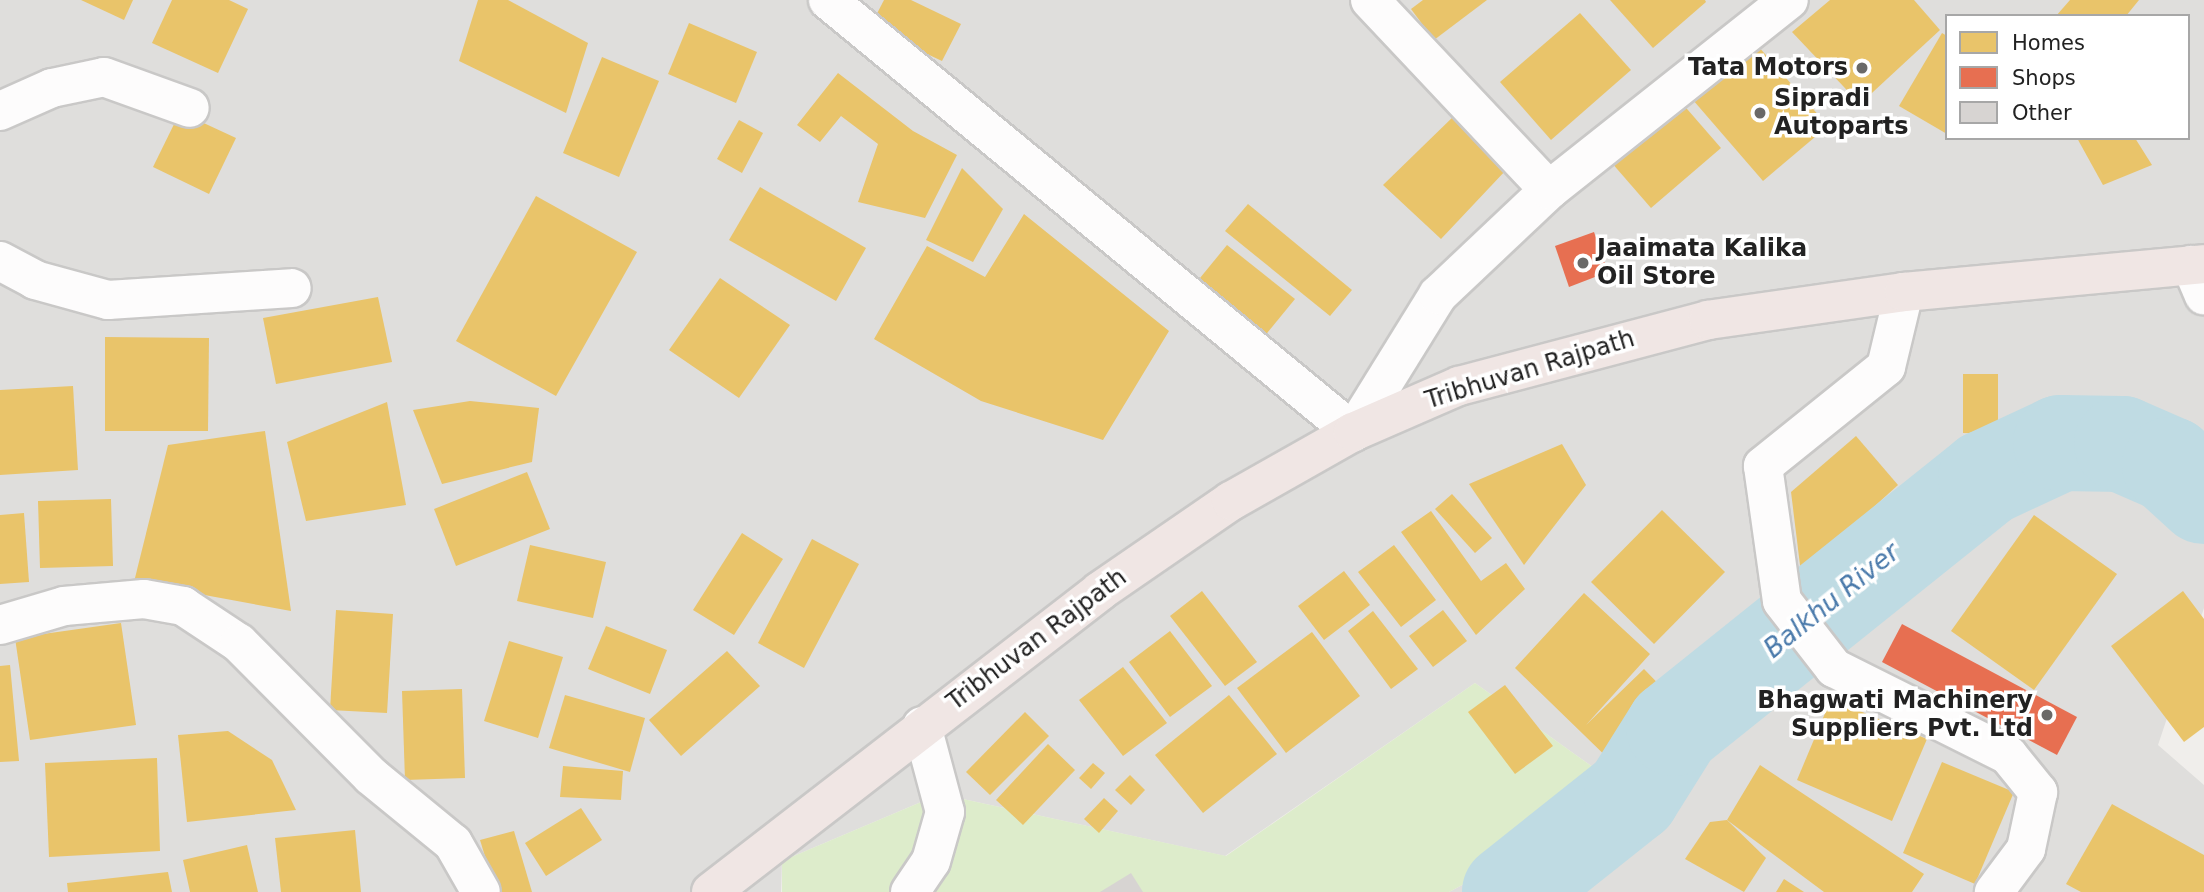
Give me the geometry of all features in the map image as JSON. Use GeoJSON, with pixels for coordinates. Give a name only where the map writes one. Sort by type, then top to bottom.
{"type":"FeatureCollection","features":[{"type":"Feature","properties":{"kind":"highway","name":"Tribhuvan Rajpath"},"geometry":{"type":"LineString","coordinates":[[711,892],[922,726],[1231,501],[1353,432],[1459,386],[1571,352],[1708,320],[1903,292],[2200,275]]}},
{"type":"Feature","properties":{"kind":"street"},"geometry":{"type":"LineString","coordinates":[[828,0],[1353,432],[1438,295],[1549,190],[1789,0]]}},
{"type":"Feature","properties":{"kind":"street"},"geometry":{"type":"LineString","coordinates":[[1370,0],[1549,190]]}},
{"type":"Feature","properties":{"kind":"street"},"geometry":{"type":"LineString","coordinates":[[0,111],[52,88],[104,77],[190,107]]}},
{"type":"Feature","properties":{"kind":"street"},"geometry":{"type":"LineString","coordinates":[[0,261],[35,280],[108,300],[292,288]]}},
{"type":"Feature","properties":{"kind":"street"},"geometry":{"type":"LineString","coordinates":[[1903,292],[1886,366],[1763,466],[1782,601],[1834,668],[2008,755],[2038,792],[2026,849],[1994,892]]}},
{"type":"Feature","properties":{"kind":"street"},"geometry":{"type":"LineString","coordinates":[[0,625],[64,606],[144,599],[183,606],[239,643],[371,776],[453,843],[481,892]]}},
{"type":"Feature","properties":{"kind":"street"},"geometry":{"type":"LineString","coordinates":[[909,892],[931,861],[945,812],[922,726]]}},
{"type":"Feature","properties":{"kind":"shaded area"},"geometry":{"type":"Polygon","coordinates":[[[0,0],[2204,0],[2204,608],[2158,745],[2204,785],[2204,892],[1449,892],[1632,795],[1475,683],[1225,856],[940,794],[782,861],[781,892],[0,892],[0,0]]]}},
{"type":"Feature","properties":{"kind":"green space"},"geometry":{"type":"Polygon","coordinates":[[[1475,683],[1632,795],[1449,892],[782,892],[782,861],[940,794],[1226,856],[1475,683]]]}},
{"type":"Feature","properties":{"kind":"building: Homes"},"geometry":{"type":"Polygon","coordinates":[[[81,0],[133,0],[124,20],[81,0]]]}},
{"type":"Feature","properties":{"kind":"building: Homes"},"geometry":{"type":"Polygon","coordinates":[[[172,0],[229,0],[248,9],[218,73],[152,43],[172,0]]]}},
{"type":"Feature","properties":{"kind":"building: Homes"},"geometry":{"type":"Polygon","coordinates":[[[478,0],[508,0],[588,43],[566,113],[459,61],[478,0]]]}},
{"type":"Feature","properties":{"kind":"building: Homes"},"geometry":{"type":"Polygon","coordinates":[[[884,0],[911,0],[961,24],[942,61],[870,27],[884,0]]]}},
{"type":"Feature","properties":{"kind":"building: Homes"},"geometry":{"type":"Polygon","coordinates":[[[1423,0],[1487,0],[1434,40],[1411,9],[1423,0]]]}},
{"type":"Feature","properties":{"kind":"building: Homes"},"geometry":{"type":"Polygon","coordinates":[[[1610,0],[1705,0],[1706,2],[1653,48],[1610,0]]]}},
{"type":"Feature","properties":{"kind":"building: Homes","name":"Tata Motors"},"geometry":{"type":"Polygon","coordinates":[[[1830,0],[1914,0],[1940,30],[1860,104],[1792,32],[1830,0]]]}},
{"type":"Feature","properties":{"kind":"building: Homes"},"geometry":{"type":"Polygon","coordinates":[[[2070,0],[2139,0],[2128,14],[2058,14],[2070,0]]]}},
{"type":"Feature","properties":{"kind":"building: Homes"},"geometry":{"type":"Polygon","coordinates":[[[1580,13],[1631,70],[1551,140],[1500,82],[1580,13]]]}},
{"type":"Feature","properties":{"kind":"building: Homes"},"geometry":{"type":"Polygon","coordinates":[[[689,23],[757,52],[736,103],[668,74],[689,23]]]}},
{"type":"Feature","properties":{"kind":"building: Homes"},"geometry":{"type":"Polygon","coordinates":[[[1942,33],[1945,35],[1945,133],[1899,106],[1942,33]]]}},
{"type":"Feature","properties":{"kind":"building: Homes","name":"Sipradi Autoparts"},"geometry":{"type":"Polygon","coordinates":[[[1758,46],[1828,126],[1763,181],[1693,100],[1758,46]]]}},
{"type":"Feature","properties":{"kind":"building: Homes"},"geometry":{"type":"Polygon","coordinates":[[[602,57],[659,81],[619,177],[563,153],[602,57]]]}},
{"type":"Feature","properties":{"kind":"building: Homes"},"geometry":{"type":"Polygon","coordinates":[[[838,73],[913,131],[957,155],[925,218],[858,202],[878,144],[841,116],[820,142],[797,125],[838,73]]]}},
{"type":"Feature","properties":{"kind":"building: Homes"},"geometry":{"type":"Polygon","coordinates":[[[1681,102],[1721,148],[1651,208],[1611,162],[1681,102]]]}},
{"type":"Feature","properties":{"kind":"building: Homes"},"geometry":{"type":"Polygon","coordinates":[[[180,112],[236,138],[209,194],[153,167],[180,112]]]}},
{"type":"Feature","properties":{"kind":"building: Homes"},"geometry":{"type":"Polygon","coordinates":[[[1457,113],[1507,169],[1441,239],[1383,185],[1457,113]]]}},
{"type":"Feature","properties":{"kind":"building: Homes"},"geometry":{"type":"Polygon","coordinates":[[[739,120],[763,133],[742,173],[717,159],[739,120]]]}},
{"type":"Feature","properties":{"kind":"building: Homes"},"geometry":{"type":"Polygon","coordinates":[[[2078,140],[2136,140],[2152,165],[2103,185],[2078,140]]]}},
{"type":"Feature","properties":{"kind":"building: Homes"},"geometry":{"type":"Polygon","coordinates":[[[962,168],[1003,209],[973,262],[926,240],[962,168]]]}},
{"type":"Feature","properties":{"kind":"building: Homes"},"geometry":{"type":"Polygon","coordinates":[[[760,187],[866,248],[836,301],[729,240],[760,187]]]}},
{"type":"Feature","properties":{"kind":"building: Homes"},"geometry":{"type":"Polygon","coordinates":[[[536,196],[637,252],[556,396],[456,341],[536,196]]]}},
{"type":"Feature","properties":{"kind":"building: Homes"},"geometry":{"type":"Polygon","coordinates":[[[1248,204],[1352,290],[1330,316],[1225,231],[1248,204]]]}},
{"type":"Feature","properties":{"kind":"building: Homes"},"geometry":{"type":"Polygon","coordinates":[[[1024,214],[1169,331],[1103,440],[981,401],[874,339],[927,246],[985,277],[1024,214]]]}},
{"type":"Feature","properties":{"kind":"building: Homes"},"geometry":{"type":"Polygon","coordinates":[[[1227,245],[1295,299],[1259,343],[1191,289],[1227,245]]]}},
{"type":"Feature","properties":{"kind":"building: Homes"},"geometry":{"type":"Polygon","coordinates":[[[720,278],[790,325],[739,398],[669,350],[720,278]]]}},
{"type":"Feature","properties":{"kind":"building: Homes"},"geometry":{"type":"Polygon","coordinates":[[[378,297],[392,362],[276,384],[263,318],[378,297]]]}},
{"type":"Feature","properties":{"kind":"building: Homes"},"geometry":{"type":"Polygon","coordinates":[[[105,337],[209,338],[208,431],[105,431],[105,337]]]}},
{"type":"Feature","properties":{"kind":"building: Homes"},"geometry":{"type":"Polygon","coordinates":[[[1963,374],[1998,374],[1998,434],[1963,433],[1963,374]]]}},
{"type":"Feature","properties":{"kind":"building: Homes"},"geometry":{"type":"Polygon","coordinates":[[[73,386],[78,470],[0,475],[0,390],[73,386]]]}},
{"type":"Feature","properties":{"kind":"building: Homes"},"geometry":{"type":"Polygon","coordinates":[[[470,401],[539,408],[532,462],[442,484],[413,410],[470,401]]]}},
{"type":"Feature","properties":{"kind":"building: Homes"},"geometry":{"type":"Polygon","coordinates":[[[387,402],[406,505],[306,521],[287,442],[387,402]]]}},
{"type":"Feature","properties":{"kind":"building: Homes"},"geometry":{"type":"Polygon","coordinates":[[[265,431],[291,611],[134,582],[168,445],[265,431]]]}},
{"type":"Feature","properties":{"kind":"building: Homes"},"geometry":{"type":"Polygon","coordinates":[[[1856,436],[1898,485],[1801,573],[1791,492],[1856,436]]]}},
{"type":"Feature","properties":{"kind":"building: Homes"},"geometry":{"type":"Polygon","coordinates":[[[1562,444],[1586,485],[1524,565],[1469,484],[1562,444]]]}},
{"type":"Feature","properties":{"kind":"building: Homes"},"geometry":{"type":"Polygon","coordinates":[[[527,472],[550,529],[456,566],[434,509],[527,472]]]}},
{"type":"Feature","properties":{"kind":"building: Homes"},"geometry":{"type":"Polygon","coordinates":[[[1452,494],[1492,538],[1475,553],[1435,509],[1452,494]]]}},
{"type":"Feature","properties":{"kind":"building: Homes"},"geometry":{"type":"Polygon","coordinates":[[[111,499],[113,566],[40,568],[38,501],[111,499]]]}},
{"type":"Feature","properties":{"kind":"building: Homes"},"geometry":{"type":"Polygon","coordinates":[[[1662,510],[1725,572],[1654,644],[1591,582],[1662,510]]]}},
{"type":"Feature","properties":{"kind":"building: Homes"},"geometry":{"type":"Polygon","coordinates":[[[1431,511],[1481,581],[1506,563],[1525,589],[1476,635],[1401,532],[1431,511]]]}},
{"type":"Feature","properties":{"kind":"building: Homes"},"geometry":{"type":"Polygon","coordinates":[[[24,513],[29,582],[0,584],[0,515],[24,513]]]}},
{"type":"Feature","properties":{"kind":"building: Homes"},"geometry":{"type":"Polygon","coordinates":[[[2034,515],[2117,574],[2034,690],[1951,631],[2034,515]]]}},
{"type":"Feature","properties":{"kind":"building: Homes"},"geometry":{"type":"Polygon","coordinates":[[[742,533],[783,559],[734,635],[693,610],[742,533]]]}},
{"type":"Feature","properties":{"kind":"building: Homes"},"geometry":{"type":"Polygon","coordinates":[[[812,539],[859,564],[804,668],[758,643],[812,539]]]}},
{"type":"Feature","properties":{"kind":"building: Homes"},"geometry":{"type":"Polygon","coordinates":[[[530,545],[606,562],[593,618],[517,601],[530,545]]]}},
{"type":"Feature","properties":{"kind":"building: Homes"},"geometry":{"type":"Polygon","coordinates":[[[1394,545],[1436,600],[1401,627],[1358,572],[1394,545]]]}},
{"type":"Feature","properties":{"kind":"building: Homes"},"geometry":{"type":"Polygon","coordinates":[[[1344,571],[1370,605],[1324,640],[1298,606],[1344,571]]]}},
{"type":"Feature","properties":{"kind":"building: Homes"},"geometry":{"type":"Polygon","coordinates":[[[1202,591],[1257,662],[1225,686],[1170,616],[1202,591]]]}},
{"type":"Feature","properties":{"kind":"building: Homes"},"geometry":{"type":"Polygon","coordinates":[[[2183,591],[2204,619],[2204,727],[2184,742],[2111,646],[2183,591]]]}},
{"type":"Feature","properties":{"kind":"building: Homes"},"geometry":{"type":"Polygon","coordinates":[[[1584,593],[1650,654],[1586,725],[1644,669],[1681,707],[1618,768],[1515,668],[1584,593]]]}},
{"type":"Feature","properties":{"kind":"building: Homes"},"geometry":{"type":"Polygon","coordinates":[[[336,610],[393,614],[387,713],[330,710],[336,610]]]}},
{"type":"Feature","properties":{"kind":"building: Homes"},"geometry":{"type":"Polygon","coordinates":[[[1443,610],[1467,641],[1433,667],[1409,636],[1443,610]]]}},
{"type":"Feature","properties":{"kind":"building: Homes"},"geometry":{"type":"Polygon","coordinates":[[[1373,611],[1418,669],[1391,689],[1348,631],[1373,611]]]}},
{"type":"Feature","properties":{"kind":"building: Homes"},"geometry":{"type":"Polygon","coordinates":[[[121,623],[136,725],[30,740],[15,638],[121,623]]]}},
{"type":"Feature","properties":{"kind":"building: Homes"},"geometry":{"type":"Polygon","coordinates":[[[606,626],[667,650],[650,694],[588,669],[606,626]]]}},
{"type":"Feature","properties":{"kind":"building: Homes"},"geometry":{"type":"Polygon","coordinates":[[[1170,631],[1212,686],[1170,717],[1129,662],[1170,631]]]}},
{"type":"Feature","properties":{"kind":"building: Homes"},"geometry":{"type":"Polygon","coordinates":[[[1312,632],[1360,696],[1286,753],[1237,688],[1312,632]]]}},
{"type":"Feature","properties":{"kind":"building: Homes"},"geometry":{"type":"Polygon","coordinates":[[[509,641],[563,657],[538,738],[484,721],[509,641]]]}},
{"type":"Feature","properties":{"kind":"building: Homes"},"geometry":{"type":"Polygon","coordinates":[[[727,651],[760,686],[681,756],[649,720],[727,651]]]}},
{"type":"Feature","properties":{"kind":"building: Homes"},"geometry":{"type":"Polygon","coordinates":[[[10,665],[19,761],[0,762],[0,666],[10,665]]]}},
{"type":"Feature","properties":{"kind":"building: Homes"},"geometry":{"type":"Polygon","coordinates":[[[1123,667],[1167,723],[1123,756],[1079,700],[1123,667]]]}},
{"type":"Feature","properties":{"kind":"building: Homes"},"geometry":{"type":"Polygon","coordinates":[[[1505,685],[1553,746],[1515,774],[1468,712],[1505,685]]]}},
{"type":"Feature","properties":{"kind":"building: Homes"},"geometry":{"type":"Polygon","coordinates":[[[462,689],[465,778],[405,780],[402,691],[462,689]]]}},
{"type":"Feature","properties":{"kind":"building: Homes"},"geometry":{"type":"Polygon","coordinates":[[[565,695],[645,718],[630,772],[549,748],[565,695]]]}},
{"type":"Feature","properties":{"kind":"building: Homes"},"geometry":{"type":"Polygon","coordinates":[[[1229,695],[1277,754],[1203,813],[1155,755],[1229,695]]]}},
{"type":"Feature","properties":{"kind":"building: Homes"},"geometry":{"type":"Polygon","coordinates":[[[1831,699],[1927,739],[1892,821],[1797,780],[1831,699]]]}},
{"type":"Feature","properties":{"kind":"building: Homes"},"geometry":{"type":"Polygon","coordinates":[[[1025,712],[1049,736],[990,795],[966,772],[1025,712]]]}},
{"type":"Feature","properties":{"kind":"building: Homes"},"geometry":{"type":"Polygon","coordinates":[[[228,731],[272,760],[296,810],[187,822],[178,735],[228,731]]]}},
{"type":"Feature","properties":{"kind":"building: Homes"},"geometry":{"type":"Polygon","coordinates":[[[1048,744],[1075,770],[1023,825],[996,800],[1048,744]]]}},
{"type":"Feature","properties":{"kind":"building: Homes"},"geometry":{"type":"Polygon","coordinates":[[[157,758],[160,851],[49,857],[45,763],[157,758]]]}},
{"type":"Feature","properties":{"kind":"building: Homes"},"geometry":{"type":"Polygon","coordinates":[[[1942,762],[2014,792],[1975,884],[1903,853],[1942,762]]]}},
{"type":"Feature","properties":{"kind":"building: Homes"},"geometry":{"type":"Polygon","coordinates":[[[1093,763],[1105,773],[1091,789],[1079,778],[1093,763]]]}},
{"type":"Feature","properties":{"kind":"building: Homes"},"geometry":{"type":"Polygon","coordinates":[[[1760,765],[1924,874],[1912,892],[1824,892],[1727,820],[1760,765]]]}},
{"type":"Feature","properties":{"kind":"building: Homes"},"geometry":{"type":"Polygon","coordinates":[[[563,766],[623,771],[621,800],[560,797],[563,766]]]}},
{"type":"Feature","properties":{"kind":"building: Homes"},"geometry":{"type":"Polygon","coordinates":[[[1130,775],[1145,790],[1131,805],[1115,790],[1130,775]]]}},
{"type":"Feature","properties":{"kind":"building: Homes"},"geometry":{"type":"Polygon","coordinates":[[[1104,798],[1118,811],[1099,833],[1084,819],[1104,798]]]}},
{"type":"Feature","properties":{"kind":"building: Homes"},"geometry":{"type":"Polygon","coordinates":[[[2112,804],[2204,855],[2204,892],[2081,892],[2066,884],[2112,804]]]}},
{"type":"Feature","properties":{"kind":"building: Homes"},"geometry":{"type":"Polygon","coordinates":[[[581,808],[602,840],[546,876],[525,843],[581,808]]]}},
{"type":"Feature","properties":{"kind":"building: Homes"},"geometry":{"type":"Polygon","coordinates":[[[1727,820],[1766,858],[1744,892],[1685,859],[1710,822],[1727,820]]]}},
{"type":"Feature","properties":{"kind":"building: Homes"},"geometry":{"type":"Polygon","coordinates":[[[355,830],[361,892],[281,892],[275,838],[355,830]]]}},
{"type":"Feature","properties":{"kind":"building: Homes"},"geometry":{"type":"Polygon","coordinates":[[[514,831],[532,892],[496,892],[480,840],[514,831]]]}},
{"type":"Feature","properties":{"kind":"building: Homes"},"geometry":{"type":"Polygon","coordinates":[[[247,845],[258,892],[190,892],[183,860],[247,845]]]}},
{"type":"Feature","properties":{"kind":"building: Homes"},"geometry":{"type":"Polygon","coordinates":[[[168,872],[172,892],[68,892],[67,883],[168,872]]]}},
{"type":"Feature","properties":{"kind":"building: Homes"},"geometry":{"type":"Polygon","coordinates":[[[1784,879],[1804,892],[1776,892],[1784,879]]]}},
{"type":"Feature","properties":{"kind":"building: Shops"},"geometry":{"type":"Polygon","coordinates":[[[1594,232],[1608,272],[1569,287],[1555,246],[1594,232]]]}},
{"type":"Feature","properties":{"kind":"building: Shops"},"geometry":{"type":"Polygon","coordinates":[[[1902,624],[2077,717],[2057,755],[1882,662],[1902,624]]]}},
{"type":"Feature","properties":{"kind":"building: Other"},"geometry":{"type":"Polygon","coordinates":[[[1131,873],[1143,892],[1100,892],[1131,873]]]}},
{"type":"Feature","properties":{"kind":"waterway","name":"Balkhu River"},"geometry":{"type":"LineString","coordinates":[[1510,892],[1632,795],[1674,728],[1986,478],[2061,443],[2122,444],[2170,465],[2204,496]]}},
{"type":"Feature","properties":{"kind":"place","name":"Tata Motors"},"geometry":{"type":"Point","coordinates":[1862,68]}},
{"type":"Feature","properties":{"kind":"place","name":"Sipradi Autoparts"},"geometry":{"type":"Point","coordinates":[1760,113]}},
{"type":"Feature","properties":{"kind":"place","name":"Jaaimata Kalika Oil Store"},"geometry":{"type":"Point","coordinates":[1583,263]}},
{"type":"Feature","properties":{"kind":"place","name":"Bhagwati Machinery Suppliers Pvt. Ltd"},"geometry":{"type":"Point","coordinates":[2047,715]}}]}
